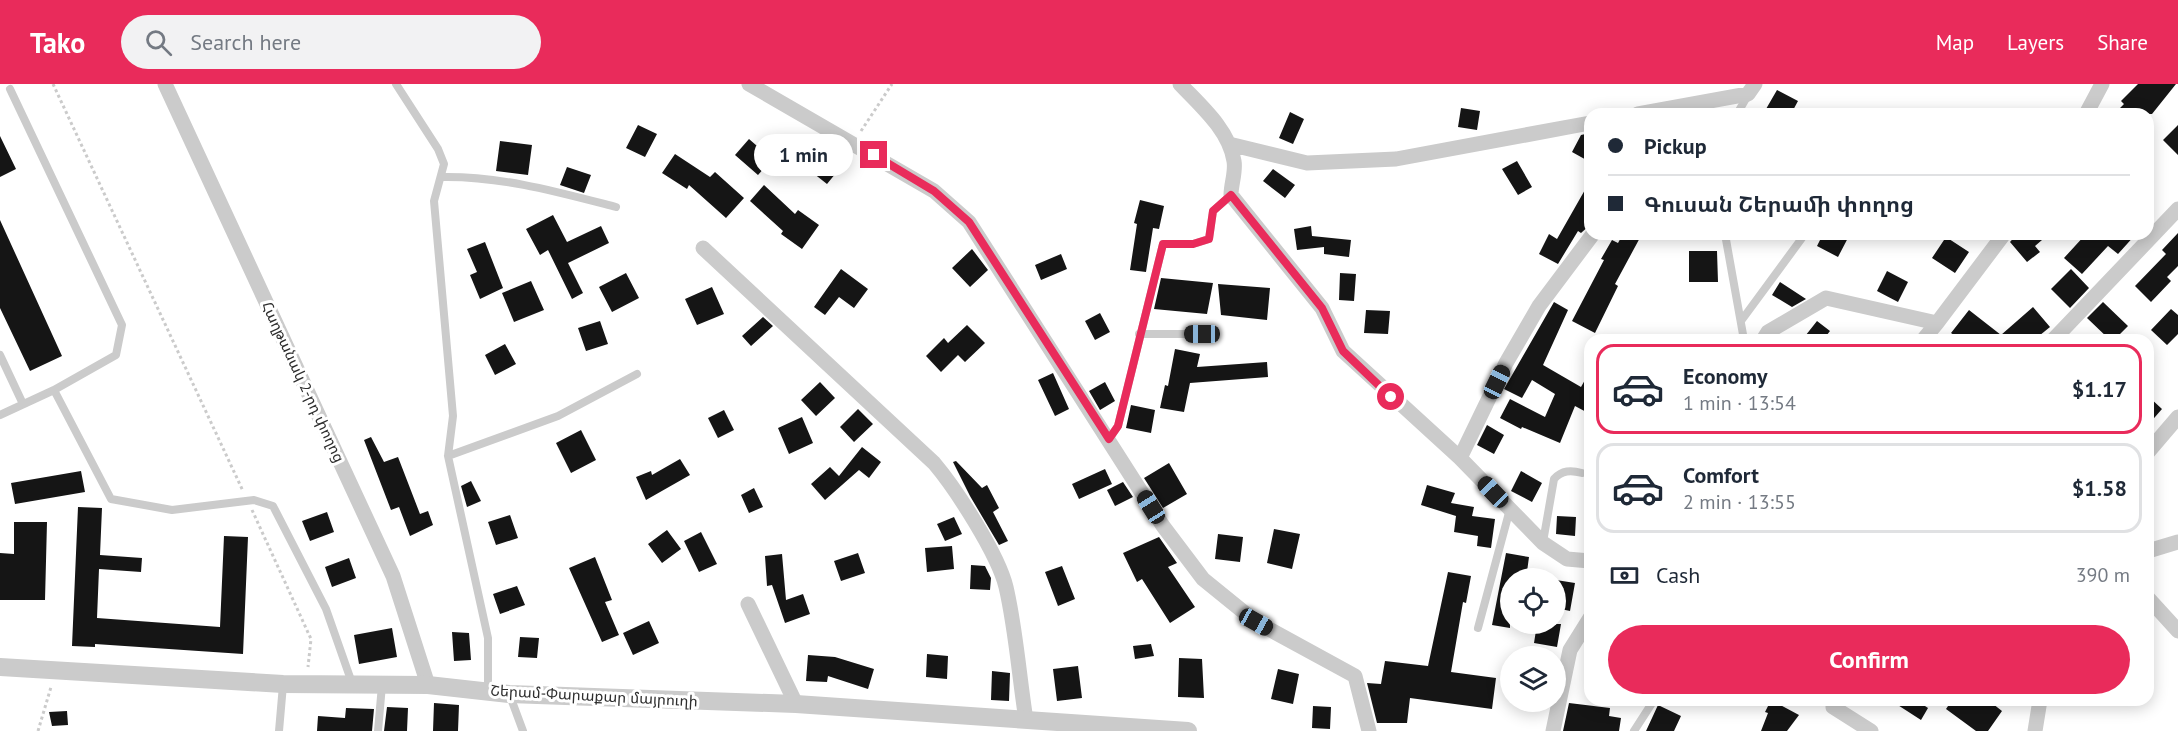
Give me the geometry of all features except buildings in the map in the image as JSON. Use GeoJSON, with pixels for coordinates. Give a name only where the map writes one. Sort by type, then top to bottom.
{"type":"FeatureCollection","features":[{"type":"Feature","properties":{"kind":"street","name":"Հաղթանակ 2-րդ փողոց"},"geometry":{"type":"LineString","coordinates":[[165,84],[393,576],[428,686]]}},
{"type":"Feature","properties":{"kind":"street"},"geometry":{"type":"LineString","coordinates":[[1180,84],[1209,114],[1229,144],[1235,164],[1231,195],[1322,308],[1343,351],[1460,458],[1542,543],[1567,560],[1584,561]]}},
{"type":"Feature","properties":{"kind":"street"},"geometry":{"type":"LineString","coordinates":[[2089,108],[2102,84]]}},
{"type":"Feature","properties":{"kind":"street"},"geometry":{"type":"LineString","coordinates":[[759,87],[934,191],[969,222],[1163,526],[1203,579],[1256,622],[1355,676],[1369,731]]}},
{"type":"Feature","properties":{"kind":"street"},"geometry":{"type":"LineString","coordinates":[[1665,108],[1752,89]]}},
{"type":"Feature","properties":{"kind":"street"},"geometry":{"type":"LineString","coordinates":[[1229,144],[1307,163],[1396,159],[1584,124]]}},
{"type":"Feature","properties":{"kind":"street"},"geometry":{"type":"LineString","coordinates":[[2154,234],[2178,209]]}},
{"type":"Feature","properties":{"kind":"street"},"geometry":{"type":"LineString","coordinates":[[1460,458],[1506,363],[1539,306],[1588,240]]}},
{"type":"Feature","properties":{"kind":"street"},"geometry":{"type":"LineString","coordinates":[[1928,334],[1999,240]]}},
{"type":"Feature","properties":{"kind":"street"},"geometry":{"type":"LineString","coordinates":[[2058,334],[2148,240]]}},
{"type":"Feature","properties":{"kind":"street"},"geometry":{"type":"LineString","coordinates":[[703,248],[934,463],[950,481],[997,564],[1005,586],[1026,720]]}},
{"type":"Feature","properties":{"kind":"street"},"geometry":{"type":"LineString","coordinates":[[1767,334],[1826,298],[1937,323]]}},
{"type":"Feature","properties":{"kind":"street"},"geometry":{"type":"LineString","coordinates":[[2154,445],[2178,417]]}},
{"type":"Feature","properties":{"kind":"street"},"geometry":{"type":"LineString","coordinates":[[2154,549],[2178,542]]}},
{"type":"Feature","properties":{"kind":"street"},"geometry":{"type":"LineString","coordinates":[[748,604],[796,704]]}},
{"type":"Feature","properties":{"kind":"street"},"geometry":{"type":"LineString","coordinates":[[2154,605],[2178,631]]}},
{"type":"Feature","properties":{"kind":"street"},"geometry":{"type":"LineString","coordinates":[[1553,731],[1570,650],[1584,628]]}},
{"type":"Feature","properties":{"kind":"street","name":"Շերամ-Փարաքար մայրուղի"},"geometry":{"type":"LineString","coordinates":[[0,667],[283,684],[382,684],[509,694],[796,704],[1188,731]]}},
{"type":"Feature","properties":{"kind":"street"},"geometry":{"type":"LineString","coordinates":[[1833,706],[1871,731]]}},
{"type":"Feature","properties":{"kind":"street"},"geometry":{"type":"LineString","coordinates":[[2035,731],[2039,706]]}},
{"type":"Feature","properties":{"kind":"lane"},"geometry":{"type":"LineString","coordinates":[[396,84],[438,149],[444,164],[434,201],[453,416],[448,456],[488,638],[488,691]]}},
{"type":"Feature","properties":{"kind":"lane"},"geometry":{"type":"LineString","coordinates":[[0,415],[54,390],[116,355],[122,325],[10,89]]}},
{"type":"Feature","properties":{"kind":"lane"},"geometry":{"type":"LineString","coordinates":[[1741,108],[1752,89]]}},
{"type":"Feature","properties":{"kind":"lane"},"geometry":{"type":"LineString","coordinates":[[441,177],[478,176],[550,190],[616,207]]}},
{"type":"Feature","properties":{"kind":"lane"},"geometry":{"type":"LineString","coordinates":[[1109,439],[1118,426],[1163,244],[1193,244],[1209,239],[1213,211],[1231,195]]}},
{"type":"Feature","properties":{"kind":"lane"},"geometry":{"type":"LineString","coordinates":[[1726,240],[1743,334]]}},
{"type":"Feature","properties":{"kind":"lane"},"geometry":{"type":"LineString","coordinates":[[1741,321],[1801,240]]}},
{"type":"Feature","properties":{"kind":"lane"},"geometry":{"type":"LineString","coordinates":[[1139,334],[1202,334]]}},
{"type":"Feature","properties":{"kind":"lane"},"geometry":{"type":"LineString","coordinates":[[0,355],[23,404]]}},
{"type":"Feature","properties":{"kind":"lane"},"geometry":{"type":"LineString","coordinates":[[448,456],[558,416],[637,374]]}},
{"type":"Feature","properties":{"kind":"lane"},"geometry":{"type":"LineString","coordinates":[[54,390],[111,499],[172,510],[248,501],[273,506],[326,609],[352,683]]}},
{"type":"Feature","properties":{"kind":"lane"},"geometry":{"type":"LineString","coordinates":[[1542,543],[1554,479],[1558,474],[1571,470],[1582,473]]}},
{"type":"Feature","properties":{"kind":"lane"},"geometry":{"type":"LineString","coordinates":[[1478,628],[1510,509]]}},
{"type":"Feature","properties":{"kind":"lane"},"geometry":{"type":"LineString","coordinates":[[279,731],[283,684]]}},
{"type":"Feature","properties":{"kind":"lane"},"geometry":{"type":"LineString","coordinates":[[378,731],[382,684]]}},
{"type":"Feature","properties":{"kind":"lane"},"geometry":{"type":"LineString","coordinates":[[509,694],[523,731]]}},
{"type":"Feature","properties":{"kind":"lane"},"geometry":{"type":"LineString","coordinates":[[1634,731],[1650,706]]}},
{"type":"Feature","properties":{"kind":"path"},"geometry":{"type":"LineString","coordinates":[[53,84],[311,639],[307,675]]}},
{"type":"Feature","properties":{"kind":"path"},"geometry":{"type":"LineString","coordinates":[[854,143],[892,84]]}},
{"type":"Feature","properties":{"kind":"path"},"geometry":{"type":"LineString","coordinates":[[38,731],[55,670]]}},
{"type":"Feature","properties":{"kind":"route"},"geometry":{"type":"LineString","coordinates":[[874,155],[934,191],[969,222],[1109,439],[1118,426],[1163,244],[1193,244],[1209,239],[1213,211],[1231,195],[1322,308],[1343,351],[1391,397]]}}]}
